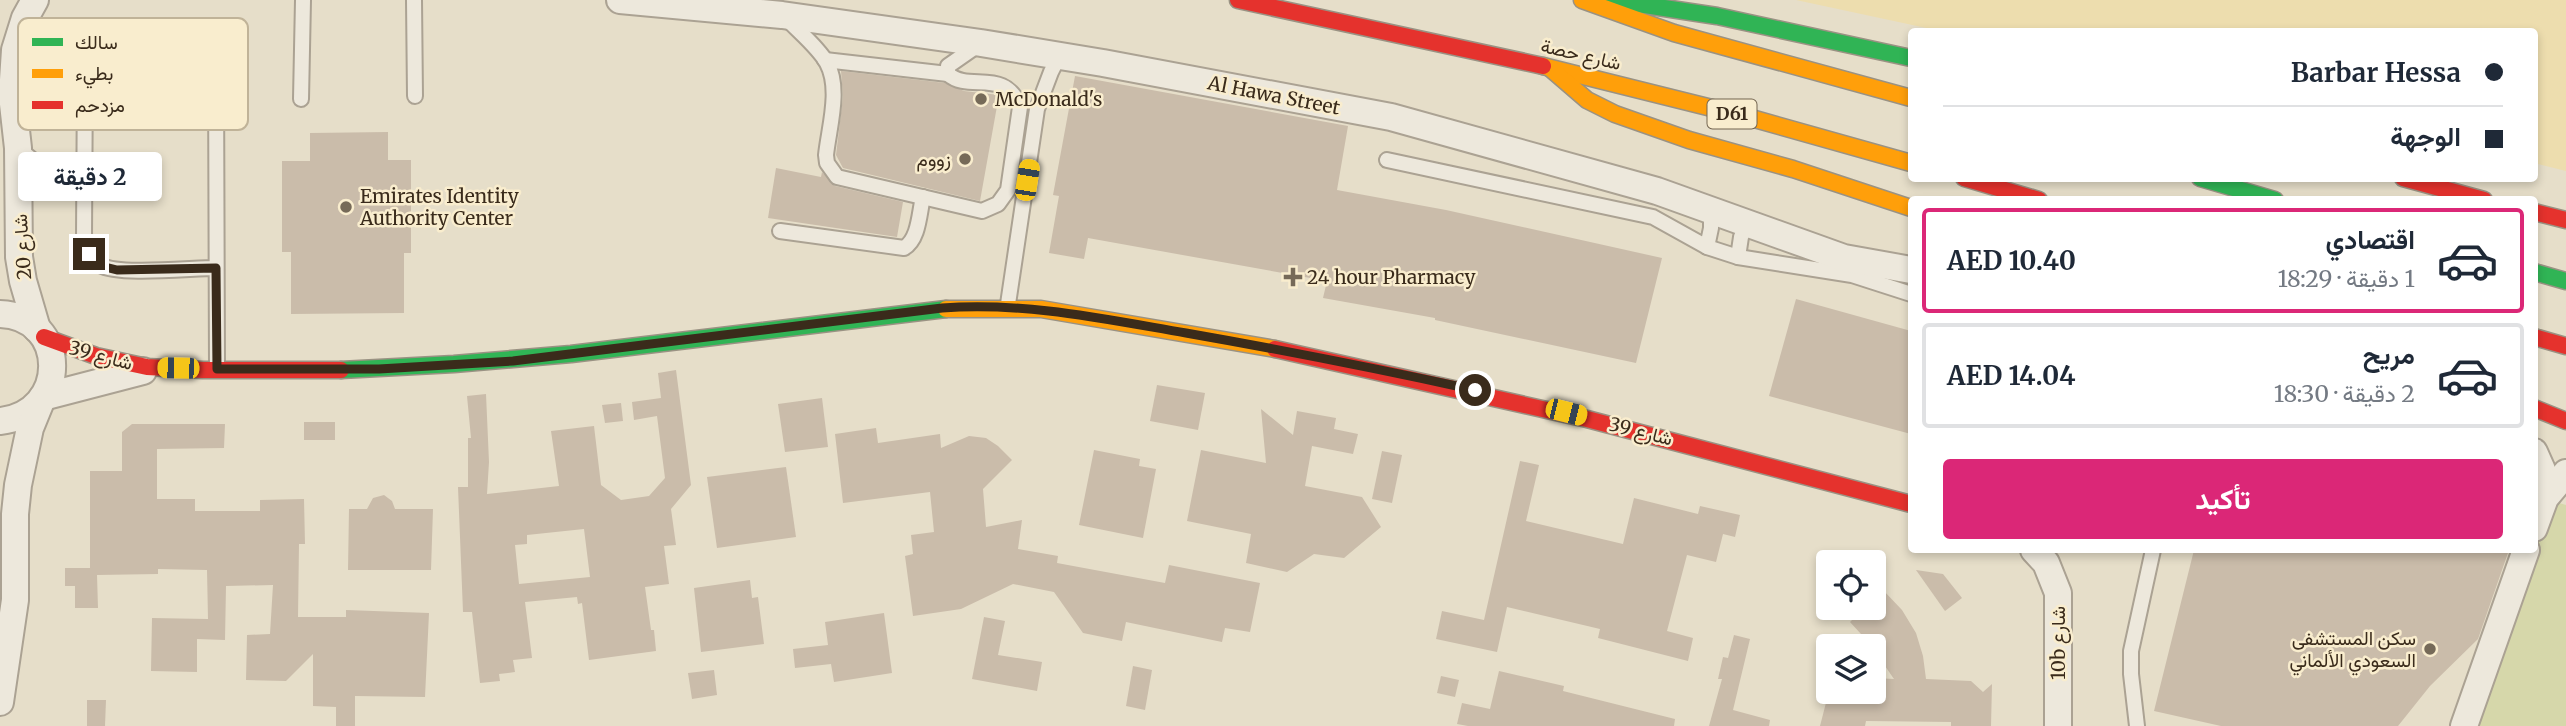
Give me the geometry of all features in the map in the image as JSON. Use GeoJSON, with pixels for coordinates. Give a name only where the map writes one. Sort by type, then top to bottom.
{"type":"FeatureCollection","features":[{"type":"Feature","properties":{"kind":"main road","name":"شارع حصة"},"geometry":{"type":"LineString","coordinates":[[1238,0],[1352,23],[1677,99],[1908,162]]}},
{"type":"Feature","properties":{"kind":"main road"},"geometry":{"type":"LineString","coordinates":[[1582,0],[1674,33],[1908,97]]}},
{"type":"Feature","properties":{"kind":"main road"},"geometry":{"type":"LineString","coordinates":[[1612,0],[1717,16],[1908,57]]}},
{"type":"Feature","properties":{"kind":"main road"},"geometry":{"type":"LineString","coordinates":[[1551,69],[1587,100],[1615,114],[1689,140],[1793,169],[1908,207]]}},
{"type":"Feature","properties":{"kind":"main road"},"geometry":{"type":"LineString","coordinates":[[1978,182],[2025,196]]}},
{"type":"Feature","properties":{"kind":"main road"},"geometry":{"type":"LineString","coordinates":[[2214,182],[2263,196]]}},
{"type":"Feature","properties":{"kind":"main road"},"geometry":{"type":"LineString","coordinates":[[2418,182],[2469,196]]}},
{"type":"Feature","properties":{"kind":"main road"},"geometry":{"type":"LineString","coordinates":[[2538,213],[2566,220]]}},
{"type":"Feature","properties":{"kind":"main road"},"geometry":{"type":"LineString","coordinates":[[2538,273],[2566,281]]}},
{"type":"Feature","properties":{"kind":"main road","name":"شارع 39"},"geometry":{"type":"LineString","coordinates":[[40,333],[100,357],[159,368],[379,369],[513,361],[942,308],[1008,306],[1071,313],[1291,352],[1462,387],[1657,435],[1908,503]]}},
{"type":"Feature","properties":{"kind":"main road"},"geometry":{"type":"LineString","coordinates":[[2538,338],[2566,346]]}},
{"type":"Feature","properties":{"kind":"main road"},"geometry":{"type":"LineString","coordinates":[[2538,403],[2566,411]]}},
{"type":"Feature","properties":{"kind":"main road"},"geometry":{"type":"LineString","coordinates":[[2538,410],[2566,421]]}},
{"type":"Feature","properties":{"kind":"street","name":"شارع 20"},"geometry":{"type":"LineString","coordinates":[[25,18],[35,0]]}},
{"type":"Feature","properties":{"kind":"street","name":"Al Hawa Street"},"geometry":{"type":"LineString","coordinates":[[620,0],[782,15],[981,43],[1391,117],[1657,191],[1844,258],[1908,269]]}},
{"type":"Feature","properties":{"kind":"street","name":"شارع 20"},"geometry":{"type":"LineString","coordinates":[[18,40],[12,95],[18,148],[19,257],[26,293],[40,333],[52,356],[51,380],[42,399]]}},
{"type":"Feature","properties":{"kind":"street"},"geometry":{"type":"LineString","coordinates":[[0,314],[17,317],[40,333]]}},
{"type":"Feature","properties":{"kind":"street","name":"شارع 39"},"geometry":{"type":"LineString","coordinates":[[0,421],[23,415],[42,399],[159,368]]}},
{"type":"Feature","properties":{"kind":"street"},"geometry":{"type":"LineString","coordinates":[[0,702],[15,600],[15,514],[18,485],[30,428],[42,399]]}},
{"type":"Feature","properties":{"kind":"street"},"geometry":{"type":"LineString","coordinates":[[2538,461],[2542,470],[2544,498],[2538,516]]}},
{"type":"Feature","properties":{"kind":"street"},"geometry":{"type":"LineString","coordinates":[[2544,498],[2566,473]]}},
{"type":"Feature","properties":{"kind":"street"},"geometry":{"type":"LineString","coordinates":[[2464,726],[2525,553]]}},
{"type":"Feature","properties":{"kind":"street","name":"10b شارع"},"geometry":{"type":"LineString","coordinates":[[2040,556],[2058,593],[2060,609],[2059,726]]}},
{"type":"Feature","properties":{"kind":"lane"},"geometry":{"type":"LineString","coordinates":[[301,99],[303,0]]}},
{"type":"Feature","properties":{"kind":"lane"},"geometry":{"type":"LineString","coordinates":[[414,0],[415,96]]}},
{"type":"Feature","properties":{"kind":"lane"},"geometry":{"type":"LineString","coordinates":[[782,15],[825,60],[833,89],[826,155],[831,171],[844,181],[982,211],[998,204],[1008,190],[1020,107],[1017,99],[1004,86],[955,78],[948,74],[825,60]]}},
{"type":"Feature","properties":{"kind":"lane"},"geometry":{"type":"LineString","coordinates":[[948,74],[948,66],[981,43]]}},
{"type":"Feature","properties":{"kind":"lane"},"geometry":{"type":"LineString","coordinates":[[1008,306],[1037,108],[1059,56]]}},
{"type":"Feature","properties":{"kind":"lane"},"geometry":{"type":"LineString","coordinates":[[84,130],[85,246],[89,254],[101,266],[117,270],[216,268]]}},
{"type":"Feature","properties":{"kind":"lane"},"geometry":{"type":"LineString","coordinates":[[216,130],[217,369]]}},
{"type":"Feature","properties":{"kind":"lane"},"geometry":{"type":"LineString","coordinates":[[18,148],[51,175],[84,192]]}},
{"type":"Feature","properties":{"kind":"lane"},"geometry":{"type":"LineString","coordinates":[[1387,160],[1653,217],[1707,247],[1738,257],[1852,275],[1908,293]]}},
{"type":"Feature","properties":{"kind":"lane"},"geometry":{"type":"LineString","coordinates":[[780,231],[904,248],[915,235],[923,197]]}},
{"type":"Feature","properties":{"kind":"lane"},"geometry":{"type":"LineString","coordinates":[[1707,247],[1710,240],[1711,210]]}},
{"type":"Feature","properties":{"kind":"lane"},"geometry":{"type":"LineString","coordinates":[[1738,257],[1741,237],[1747,223]]}},
{"type":"Feature","properties":{"kind":"lane"},"geometry":{"type":"LineString","coordinates":[[2137,726],[2130,674],[2131,651],[2153,553]]}},
{"type":"Feature","properties":{"kind":"green space"},"geometry":{"type":"Polygon","coordinates":[[[2545,499],[2566,505],[2566,726],[2475,726],[2528,553],[2538,553],[2538,522],[2545,499]]]}},
{"type":"Feature","properties":{"kind":"sand"},"geometry":{"type":"Polygon","coordinates":[[[1796,0],[2566,0],[2566,171],[2538,164],[2538,28],[1926,28],[1796,0]]]}},
{"type":"Feature","properties":{"kind":"building"},"geometry":{"type":"Polygon","coordinates":[[[841,71],[945,83],[964,91],[999,95],[980,201],[843,168],[836,155],[843,97],[841,71]]]}},
{"type":"Feature","properties":{"kind":"building"},"geometry":{"type":"Polygon","coordinates":[[[1075,76],[1348,126],[1337,190],[1446,210],[1662,258],[1636,363],[1435,318],[1323,298],[1327,281],[1088,238],[1084,259],[1049,253],[1059,196],[1053,195],[1075,76]]]}},
{"type":"Feature","properties":{"kind":"building","name":"Emirates Identity Authority Center"},"geometry":{"type":"Polygon","coordinates":[[[388,132],[388,160],[411,160],[411,253],[404,253],[404,313],[291,314],[291,252],[282,252],[282,161],[310,161],[310,133],[388,132]]]}},
{"type":"Feature","properties":{"kind":"building"},"geometry":{"type":"Polygon","coordinates":[[[776,168],[821,177],[822,172],[835,186],[903,202],[897,237],[768,218],[776,168]]]}},
{"type":"Feature","properties":{"kind":"building"},"geometry":{"type":"Polygon","coordinates":[[[1796,299],[1908,330],[1908,433],[1769,396],[1796,299]]]}},
{"type":"Feature","properties":{"kind":"building"},"geometry":{"type":"Polygon","coordinates":[[[676,370],[691,485],[671,509],[676,545],[664,546],[669,584],[645,587],[656,651],[589,660],[582,603],[578,604],[577,597],[525,602],[532,658],[513,660],[515,672],[499,674],[500,681],[480,683],[472,612],[463,612],[458,487],[468,487],[468,438],[471,438],[467,396],[486,394],[489,462],[487,494],[559,486],[551,431],[594,426],[601,485],[621,500],[649,496],[665,478],[657,416],[634,420],[632,402],[661,398],[658,373],[676,370]],[[584,529],[527,535],[527,544],[515,545],[519,584],[590,577],[584,529]]]}},
{"type":"Feature","properties":{"kind":"building"},"geometry":{"type":"Polygon","coordinates":[[[1157,385],[1205,393],[1198,430],[1150,421],[1157,385]]]}},
{"type":"Feature","properties":{"kind":"building"},"geometry":{"type":"Polygon","coordinates":[[[822,398],[828,447],[785,452],[778,404],[822,398]]]}},
{"type":"Feature","properties":{"kind":"building"},"geometry":{"type":"Polygon","coordinates":[[[621,403],[623,421],[605,423],[602,405],[621,403]]]}},
{"type":"Feature","properties":{"kind":"building"},"geometry":{"type":"Polygon","coordinates":[[[1261,409],[1293,435],[1297,411],[1336,418],[1334,429],[1358,434],[1353,454],[1312,446],[1305,486],[1362,497],[1381,527],[1344,558],[1314,554],[1287,572],[1246,563],[1251,534],[1187,521],[1201,450],[1266,463],[1261,409]]]}},
{"type":"Feature","properties":{"kind":"building"},"geometry":{"type":"Polygon","coordinates":[[[304,422],[335,422],[335,440],[304,440],[304,422]]]}},
{"type":"Feature","properties":{"kind":"building"},"geometry":{"type":"Polygon","coordinates":[[[132,424],[225,424],[224,448],[157,449],[157,499],[195,499],[195,511],[260,511],[260,500],[304,499],[305,544],[299,544],[298,617],[346,617],[346,610],[429,613],[425,697],[355,696],[355,726],[336,726],[336,707],[313,706],[313,654],[286,681],[246,680],[247,635],[270,634],[273,585],[226,586],[225,640],[197,639],[197,672],[151,671],[152,618],[208,619],[207,570],[158,569],[158,574],[97,575],[98,608],[75,608],[75,586],[65,586],[65,568],[90,568],[90,471],[122,471],[122,432],[132,424]]]}},
{"type":"Feature","properties":{"kind":"building"},"geometry":{"type":"Polygon","coordinates":[[[876,428],[878,443],[940,434],[941,448],[969,436],[986,438],[998,446],[1012,460],[983,489],[986,527],[1022,520],[1018,549],[1058,556],[1057,563],[1165,583],[1169,565],[1260,583],[1250,632],[1225,628],[1222,642],[1126,622],[1122,641],[1083,633],[1054,592],[1013,584],[961,609],[913,616],[905,556],[913,554],[911,535],[934,532],[930,492],[843,503],[835,434],[876,428]]]}},
{"type":"Feature","properties":{"kind":"building"},"geometry":{"type":"Polygon","coordinates":[[[1094,450],[1140,459],[1139,466],[1156,469],[1143,538],[1079,525],[1094,450]]]}},
{"type":"Feature","properties":{"kind":"building"},"geometry":{"type":"Polygon","coordinates":[[[1382,451],[1402,455],[1392,503],[1372,499],[1382,451]]]}},
{"type":"Feature","properties":{"kind":"building"},"geometry":{"type":"Polygon","coordinates":[[[1520,461],[1539,465],[1526,521],[1623,544],[1634,498],[1698,514],[1700,506],[1740,515],[1735,537],[1723,534],[1716,562],[1687,555],[1667,631],[1693,638],[1688,661],[1598,638],[1600,629],[1507,607],[1497,652],[1436,639],[1442,611],[1484,620],[1520,461]]]}},
{"type":"Feature","properties":{"kind":"building"},"geometry":{"type":"Polygon","coordinates":[[[786,467],[796,537],[717,548],[707,477],[786,467]]]}},
{"type":"Feature","properties":{"kind":"building"},"geometry":{"type":"Polygon","coordinates":[[[384,495],[392,501],[395,509],[433,509],[431,570],[348,570],[349,509],[367,509],[373,498],[384,495]]]}},
{"type":"Feature","properties":{"kind":"building"},"geometry":{"type":"Polygon","coordinates":[[[2193,553],[2508,553],[2478,639],[2430,686],[2398,726],[2221,726],[2154,711],[2193,553]]]}},
{"type":"Feature","properties":{"kind":"building"},"geometry":{"type":"Polygon","coordinates":[[[1916,570],[1943,574],[1962,598],[1945,611],[1916,570]]]}},
{"type":"Feature","properties":{"kind":"building"},"geometry":{"type":"Polygon","coordinates":[[[750,580],[752,598],[758,597],[764,644],[701,652],[694,588],[750,580]]]}},
{"type":"Feature","properties":{"kind":"building"},"geometry":{"type":"Polygon","coordinates":[[[1886,593],[1902,610],[1916,633],[1926,679],[1971,681],[1983,692],[1992,684],[1991,726],[1951,726],[1951,722],[1866,721],[1865,726],[1820,726],[1826,704],[1886,704],[1886,679],[1894,679],[1886,667],[1886,634],[1861,634],[1850,622],[1886,620],[1886,593]]]}},
{"type":"Feature","properties":{"kind":"building"},"geometry":{"type":"Polygon","coordinates":[[[884,613],[892,673],[834,682],[831,664],[795,668],[793,649],[828,645],[825,622],[884,613]]]}},
{"type":"Feature","properties":{"kind":"building"},"geometry":{"type":"Polygon","coordinates":[[[984,617],[1005,621],[998,655],[1042,662],[1037,691],[972,679],[984,617]]]}},
{"type":"Feature","properties":{"kind":"building"},"geometry":{"type":"Polygon","coordinates":[[[1734,635],[1750,639],[1733,710],[1770,720],[1769,726],[1709,726],[1722,679],[1718,679],[1723,657],[1728,658],[1734,635]]]}},
{"type":"Feature","properties":{"kind":"building"},"geometry":{"type":"Polygon","coordinates":[[[1133,666],[1152,670],[1145,710],[1126,706],[1133,666]]]}},
{"type":"Feature","properties":{"kind":"building"},"geometry":{"type":"Polygon","coordinates":[[[714,670],[717,695],[692,699],[688,673],[714,670]]]}},
{"type":"Feature","properties":{"kind":"building"},"geometry":{"type":"Polygon","coordinates":[[[1499,671],[1564,686],[1563,691],[1675,719],[1674,726],[1457,724],[1462,703],[1490,709],[1499,671]]]}},
{"type":"Feature","properties":{"kind":"building"},"geometry":{"type":"Polygon","coordinates":[[[1441,676],[1459,680],[1455,697],[1437,693],[1441,676]]]}},
{"type":"Feature","properties":{"kind":"building"},"geometry":{"type":"Polygon","coordinates":[[[87,700],[106,700],[105,726],[87,726],[87,700]]]}},
{"type":"Feature","properties":{"kind":"traffic: fast"},"geometry":{"type":"LineString","coordinates":[[1612,0],[1717,16],[1908,57]]}},
{"type":"Feature","properties":{"kind":"traffic: fast"},"geometry":{"type":"LineString","coordinates":[[2214,182],[2261,196]]}},
{"type":"Feature","properties":{"kind":"traffic: fast"},"geometry":{"type":"LineString","coordinates":[[2538,273],[2566,281]]}},
{"type":"Feature","properties":{"kind":"traffic: fast"},"geometry":{"type":"LineString","coordinates":[[341,370],[571,354],[946,309]]}},
{"type":"Feature","properties":{"kind":"traffic: slow"},"geometry":{"type":"LineString","coordinates":[[1582,0],[1674,33],[1908,97]]}},
{"type":"Feature","properties":{"kind":"traffic: slow"},"geometry":{"type":"LineString","coordinates":[[1543,66],[1744,116],[1908,162]]}},
{"type":"Feature","properties":{"kind":"traffic: slow"},"geometry":{"type":"LineString","coordinates":[[1551,69],[1587,100],[1615,114],[1689,140],[1793,169],[1908,207]]}},
{"type":"Feature","properties":{"kind":"traffic: slow"},"geometry":{"type":"LineString","coordinates":[[946,309],[1041,309],[1275,349]]}},
{"type":"Feature","properties":{"kind":"traffic: jam"},"geometry":{"type":"LineString","coordinates":[[1238,0],[1543,66]]}},
{"type":"Feature","properties":{"kind":"traffic: jam"},"geometry":{"type":"LineString","coordinates":[[1978,182],[2025,196]]}},
{"type":"Feature","properties":{"kind":"traffic: jam"},"geometry":{"type":"LineString","coordinates":[[2418,182],[2469,196]]}},
{"type":"Feature","properties":{"kind":"traffic: jam"},"geometry":{"type":"LineString","coordinates":[[2538,213],[2566,220]]}},
{"type":"Feature","properties":{"kind":"traffic: jam"},"geometry":{"type":"LineString","coordinates":[[44,337],[96,356],[147,367],[203,370],[341,370]]}},
{"type":"Feature","properties":{"kind":"traffic: jam"},"geometry":{"type":"LineString","coordinates":[[2538,338],[2566,346]]}},
{"type":"Feature","properties":{"kind":"traffic: jam"},"geometry":{"type":"LineString","coordinates":[[1275,349],[1587,419],[1908,503]]}},
{"type":"Feature","properties":{"kind":"traffic: jam"},"geometry":{"type":"LineString","coordinates":[[2538,410],[2566,421]]}},
{"type":"Feature","properties":{"kind":"place","name":"McDonald's"},"geometry":{"type":"Point","coordinates":[981,99]}},
{"type":"Feature","properties":{"kind":"place","name":"زووم"},"geometry":{"type":"Point","coordinates":[965,159]}},
{"type":"Feature","properties":{"kind":"place","name":"Emirates Identity Authority Center"},"geometry":{"type":"Point","coordinates":[346,207]}},
{"type":"Feature","properties":{"kind":"place","name":"24 hour Pharmacy"},"geometry":{"type":"Point","coordinates":[1293,277]}},
{"type":"Feature","properties":{"kind":"place","name":"سكن المستشفى السعودي الألماني"},"geometry":{"type":"Point","coordinates":[2430,649]}},
{"type":"Feature","properties":{"kind":"route"},"geometry":{"type":"LineString","coordinates":[[89,254],[101,266],[117,270],[216,268],[217,369],[454,366],[571,355],[942,308],[1008,306],[1071,313],[1291,352],[1475,390]]}}]}
